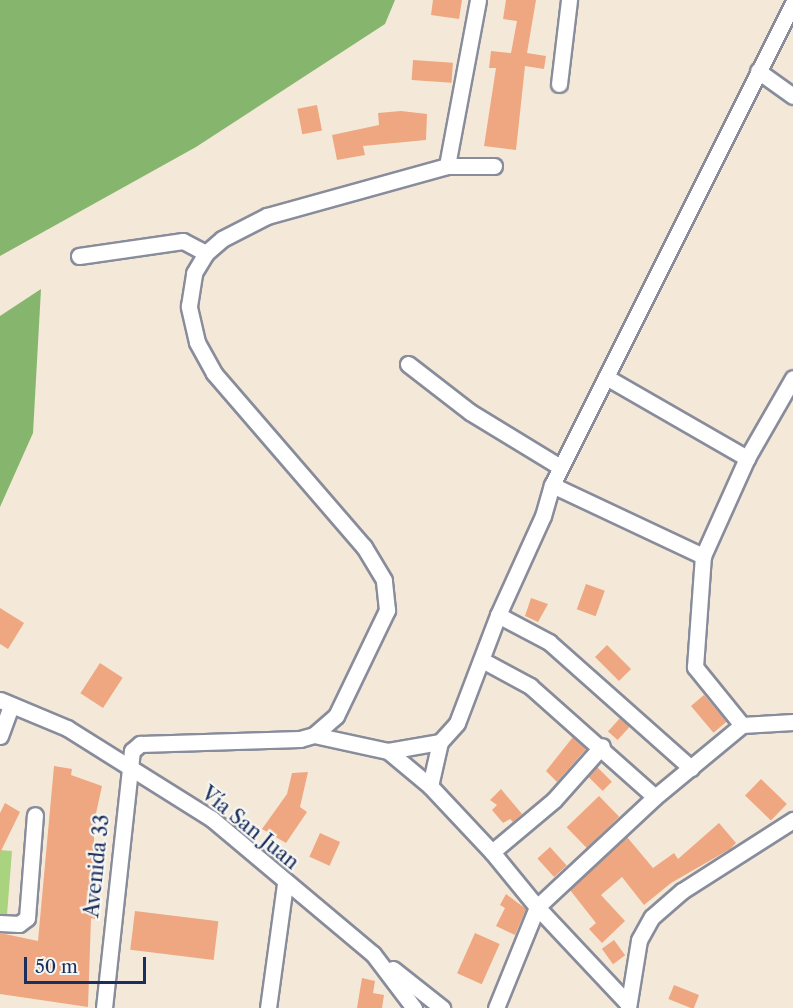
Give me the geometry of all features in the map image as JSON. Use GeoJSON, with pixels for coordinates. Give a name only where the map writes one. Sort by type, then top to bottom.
{"type":"FeatureCollection","features":[{"type":"Feature","properties":{"kind":"street"},"geometry":{"type":"LineString","coordinates":[[447,165],[478,0]]}},
{"type":"Feature","properties":{"kind":"street"},"geometry":{"type":"LineString","coordinates":[[559,84],[569,0]]}},
{"type":"Feature","properties":{"kind":"street"},"geometry":{"type":"LineString","coordinates":[[430,786],[441,742],[457,723],[498,615],[539,526],[560,467],[793,3]]}},
{"type":"Feature","properties":{"kind":"street"},"geometry":{"type":"LineString","coordinates":[[758,71],[793,96]]}},
{"type":"Feature","properties":{"kind":"street"},"geometry":{"type":"LineString","coordinates":[[128,764],[132,751],[140,744],[300,739],[314,735],[336,716],[381,627],[388,594],[364,547],[208,363],[197,342],[189,306],[195,273],[206,253],[232,232],[267,216],[447,165],[494,166]]}},
{"type":"Feature","properties":{"kind":"street"},"geometry":{"type":"LineString","coordinates":[[79,256],[183,241],[206,253]]}},
{"type":"Feature","properties":{"kind":"street"},"geometry":{"type":"LineString","coordinates":[[408,364],[470,412],[560,467]]}},
{"type":"Feature","properties":{"kind":"street"},"geometry":{"type":"LineString","coordinates":[[606,377],[747,458]]}},
{"type":"Feature","properties":{"kind":"street"},"geometry":{"type":"LineString","coordinates":[[742,725],[695,667],[703,556],[747,458],[793,378]]}},
{"type":"Feature","properties":{"kind":"street"},"geometry":{"type":"LineString","coordinates":[[552,485],[703,556]]}},
{"type":"Feature","properties":{"kind":"street"},"geometry":{"type":"LineString","coordinates":[[498,615],[549,642],[691,768]]}},
{"type":"Feature","properties":{"kind":"street"},"geometry":{"type":"LineString","coordinates":[[482,660],[530,686],[602,746],[655,797]]}},
{"type":"Feature","properties":{"kind":"street"},"geometry":{"type":"LineString","coordinates":[[0,736],[5,703]]}},
{"type":"Feature","properties":{"kind":"street","name":"Vía San Juan"},"geometry":{"type":"LineString","coordinates":[[5,703],[67,728],[128,764],[212,819],[285,884],[373,954],[414,1008]]}},
{"type":"Feature","properties":{"kind":"street"},"geometry":{"type":"LineString","coordinates":[[496,1008],[537,907],[655,797],[742,725],[793,722]]}},
{"type":"Feature","properties":{"kind":"street"},"geometry":{"type":"LineString","coordinates":[[314,735],[388,751],[441,742]]}},
{"type":"Feature","properties":{"kind":"street"},"geometry":{"type":"LineString","coordinates":[[492,852],[554,800],[602,746]]}},
{"type":"Feature","properties":{"kind":"street"},"geometry":{"type":"LineString","coordinates":[[388,751],[430,786],[492,852],[537,907],[628,1006]]}},
{"type":"Feature","properties":{"kind":"street","name":"Avenida 33"},"geometry":{"type":"LineString","coordinates":[[104,1008],[128,764]]}},
{"type":"Feature","properties":{"kind":"street"},"geometry":{"type":"LineString","coordinates":[[0,923],[19,924],[27,918],[35,814]]}},
{"type":"Feature","properties":{"kind":"street"},"geometry":{"type":"LineString","coordinates":[[628,1006],[639,940],[664,903],[793,820]]}},
{"type":"Feature","properties":{"kind":"street"},"geometry":{"type":"LineString","coordinates":[[268,1008],[285,884]]}},
{"type":"Feature","properties":{"kind":"street"},"geometry":{"type":"LineString","coordinates":[[373,954],[442,1008]]}},
{"type":"Feature","properties":{"kind":"green space"},"geometry":{"type":"Polygon","coordinates":[[[0,0],[395,0],[385,24],[196,147],[0,256],[0,0]]]}},
{"type":"Feature","properties":{"kind":"green space"},"geometry":{"type":"Polygon","coordinates":[[[41,289],[33,433],[0,507],[0,316],[41,289]]]}},
{"type":"Feature","properties":{"kind":"green space"},"geometry":{"type":"Polygon","coordinates":[[[0,850],[12,851],[7,915],[0,915],[0,850]]]}},
{"type":"Feature","properties":{"kind":"building"},"geometry":{"type":"Polygon","coordinates":[[[433,0],[462,0],[459,19],[431,15],[433,0]]]}},
{"type":"Feature","properties":{"kind":"building"},"geometry":{"type":"Polygon","coordinates":[[[506,0],[536,0],[527,53],[546,56],[544,69],[525,66],[516,150],[484,146],[496,68],[489,68],[491,51],[511,53],[517,21],[503,19],[506,0]]]}},
{"type":"Feature","properties":{"kind":"building"},"geometry":{"type":"Polygon","coordinates":[[[413,60],[453,63],[452,83],[412,80],[413,60]]]}},
{"type":"Feature","properties":{"kind":"building"},"geometry":{"type":"Polygon","coordinates":[[[317,105],[322,131],[302,134],[297,109],[317,105]]]}},
{"type":"Feature","properties":{"kind":"building"},"geometry":{"type":"Polygon","coordinates":[[[401,111],[427,114],[426,140],[363,146],[365,155],[337,160],[332,135],[379,125],[378,113],[401,111]]]}},
{"type":"Feature","properties":{"kind":"building"},"geometry":{"type":"Polygon","coordinates":[[[586,584],[605,591],[596,616],[577,609],[586,584]]]}},
{"type":"Feature","properties":{"kind":"building"},"geometry":{"type":"Polygon","coordinates":[[[531,598],[548,604],[538,622],[525,616],[531,598]]]}},
{"type":"Feature","properties":{"kind":"building"},"geometry":{"type":"Polygon","coordinates":[[[0,608],[24,623],[8,649],[0,644],[0,608]]]}},
{"type":"Feature","properties":{"kind":"building"},"geometry":{"type":"Polygon","coordinates":[[[607,645],[631,669],[619,681],[595,657],[607,645]]]}},
{"type":"Feature","properties":{"kind":"building"},"geometry":{"type":"Polygon","coordinates":[[[100,663],[123,678],[103,708],[80,693],[100,663]]]}},
{"type":"Feature","properties":{"kind":"building"},"geometry":{"type":"Polygon","coordinates":[[[704,695],[726,722],[713,733],[691,706],[704,695]]]}},
{"type":"Feature","properties":{"kind":"building"},"geometry":{"type":"Polygon","coordinates":[[[620,718],[630,727],[618,740],[608,731],[620,718]]]}},
{"type":"Feature","properties":{"kind":"building"},"geometry":{"type":"Polygon","coordinates":[[[573,737],[586,749],[557,782],[546,771],[573,737]]]}},
{"type":"Feature","properties":{"kind":"building"},"geometry":{"type":"Polygon","coordinates":[[[54,766],[72,769],[71,775],[102,786],[95,818],[91,905],[96,906],[95,919],[91,918],[88,1007],[0,994],[0,933],[38,941],[54,766]]]}},
{"type":"Feature","properties":{"kind":"building"},"geometry":{"type":"Polygon","coordinates":[[[597,767],[612,782],[603,791],[588,776],[597,767]]]}},
{"type":"Feature","properties":{"kind":"building"},"geometry":{"type":"Polygon","coordinates":[[[308,772],[300,807],[307,812],[286,843],[262,829],[287,794],[292,773],[308,772]]]}},
{"type":"Feature","properties":{"kind":"building"},"geometry":{"type":"Polygon","coordinates":[[[761,779],[787,804],[771,821],[745,796],[761,779]]]}},
{"type":"Feature","properties":{"kind":"building"},"geometry":{"type":"Polygon","coordinates":[[[501,789],[522,814],[513,822],[510,819],[503,823],[492,810],[497,805],[490,800],[501,789]]]}},
{"type":"Feature","properties":{"kind":"building"},"geometry":{"type":"Polygon","coordinates":[[[599,796],[619,817],[587,848],[567,827],[599,796]]]}},
{"type":"Feature","properties":{"kind":"building"},"geometry":{"type":"Polygon","coordinates":[[[5,803],[20,812],[0,853],[0,813],[5,803]]]}},
{"type":"Feature","properties":{"kind":"building"},"geometry":{"type":"Polygon","coordinates":[[[719,823],[736,843],[730,849],[671,883],[644,905],[622,877],[601,895],[625,921],[602,943],[589,929],[596,923],[570,890],[627,837],[653,868],[674,853],[678,859],[719,823]]]}},
{"type":"Feature","properties":{"kind":"building"},"geometry":{"type":"Polygon","coordinates":[[[320,833],[340,842],[330,866],[309,857],[320,833]]]}},
{"type":"Feature","properties":{"kind":"building"},"geometry":{"type":"Polygon","coordinates":[[[550,847],[567,866],[554,877],[537,858],[550,847]]]}},
{"type":"Feature","properties":{"kind":"building"},"geometry":{"type":"Polygon","coordinates":[[[506,894],[526,909],[515,935],[496,926],[505,908],[500,905],[506,894]]]}},
{"type":"Feature","properties":{"kind":"building"},"geometry":{"type":"Polygon","coordinates":[[[135,911],[218,921],[214,960],[130,950],[135,911]]]}},
{"type":"Feature","properties":{"kind":"building"},"geometry":{"type":"Polygon","coordinates":[[[475,933],[500,944],[482,984],[457,973],[475,933]]]}},
{"type":"Feature","properties":{"kind":"building"},"geometry":{"type":"Polygon","coordinates":[[[614,940],[625,955],[613,964],[602,949],[614,940]]]}},
{"type":"Feature","properties":{"kind":"building"},"geometry":{"type":"Polygon","coordinates":[[[362,978],[375,981],[373,993],[384,995],[382,1008],[357,1008],[362,978]]]}},
{"type":"Feature","properties":{"kind":"building"},"geometry":{"type":"Polygon","coordinates":[[[674,985],[699,995],[694,1008],[668,999],[674,985]]]}}]}
